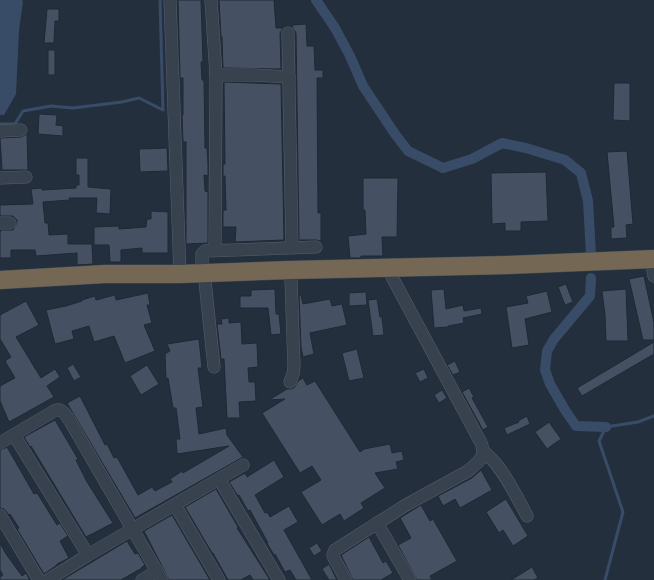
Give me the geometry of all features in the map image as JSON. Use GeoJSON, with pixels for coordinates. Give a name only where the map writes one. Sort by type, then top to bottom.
{"type":"FeatureCollection","features":[{"type":"Feature","properties":{"kind":"highway"},"geometry":{"type":"LineString","coordinates":[[0,289],[204,277],[653,266]]}},
{"type":"Feature","properties":{"kind":"highway"},"geometry":{"type":"LineString","coordinates":[[0,280],[105,274],[180,274],[204,277],[290,279],[392,277],[452,278],[509,270]]}},
{"type":"Feature","properties":{"kind":"street"},"geometry":{"type":"LineString","coordinates":[[170,0],[180,274]]}},
{"type":"Feature","properties":{"kind":"street"},"geometry":{"type":"LineString","coordinates":[[211,0],[216,76],[215,250]]}},
{"type":"Feature","properties":{"kind":"street"},"geometry":{"type":"LineString","coordinates":[[288,33],[292,247]]}},
{"type":"Feature","properties":{"kind":"street"},"geometry":{"type":"LineString","coordinates":[[216,76],[252,75],[289,77]]}},
{"type":"Feature","properties":{"kind":"street"},"geometry":{"type":"LineString","coordinates":[[0,131],[21,130]]}},
{"type":"Feature","properties":{"kind":"street"},"geometry":{"type":"LineString","coordinates":[[0,178],[26,177]]}},
{"type":"Feature","properties":{"kind":"street"},"geometry":{"type":"LineString","coordinates":[[214,367],[201,257],[203,252],[215,250],[316,247]]}},
{"type":"Feature","properties":{"kind":"street"},"geometry":{"type":"LineString","coordinates":[[346,580],[334,558],[334,553],[338,547],[468,471],[478,462],[484,452],[481,442],[392,277]]}},
{"type":"Feature","properties":{"kind":"street"},"geometry":{"type":"LineString","coordinates":[[290,279],[294,366],[290,382]]}},
{"type":"Feature","properties":{"kind":"street"},"geometry":{"type":"LineString","coordinates":[[0,443],[57,409],[61,410],[70,421],[159,576],[142,580]]}},
{"type":"Feature","properties":{"kind":"street"},"geometry":{"type":"LineString","coordinates":[[14,435],[88,555]]}},
{"type":"Feature","properties":{"kind":"street"},"geometry":{"type":"LineString","coordinates":[[484,452],[489,454],[496,462],[527,516]]}},
{"type":"Feature","properties":{"kind":"street"},"geometry":{"type":"LineString","coordinates":[[48,580],[132,529],[243,465]]}},
{"type":"Feature","properties":{"kind":"street"},"geometry":{"type":"LineString","coordinates":[[219,479],[279,580]]}},
{"type":"Feature","properties":{"kind":"street"},"geometry":{"type":"LineString","coordinates":[[175,505],[219,580]]}},
{"type":"Feature","properties":{"kind":"street"},"geometry":{"type":"LineString","coordinates":[[0,515],[39,580]]}},
{"type":"Feature","properties":{"kind":"street"},"geometry":{"type":"LineString","coordinates":[[377,523],[410,580]]}},
{"type":"Feature","properties":{"kind":"water"},"geometry":{"type":"Polygon","coordinates":[[[0,0],[22,0],[23,2],[19,30],[16,94],[4,115],[0,115],[0,0]]]}},
{"type":"Feature","properties":{"kind":"building"},"geometry":{"type":"Polygon","coordinates":[[[178,0],[201,0],[203,62],[201,62],[202,80],[204,80],[205,148],[207,148],[208,164],[208,176],[204,175],[205,191],[208,192],[208,243],[186,244],[186,142],[183,142],[183,78],[180,78],[178,0]]]}},
{"type":"Feature","properties":{"kind":"building"},"geometry":{"type":"Polygon","coordinates":[[[219,0],[274,0],[276,28],[283,28],[280,33],[281,69],[223,68],[219,0]]]}},
{"type":"Feature","properties":{"kind":"building"},"geometry":{"type":"Polygon","coordinates":[[[47,9],[59,9],[59,21],[55,21],[54,43],[44,43],[47,9]]]}},
{"type":"Feature","properties":{"kind":"building"},"geometry":{"type":"Polygon","coordinates":[[[306,24],[307,46],[314,46],[315,70],[323,70],[323,78],[317,78],[318,213],[321,213],[321,241],[299,240],[296,33],[292,27],[293,25],[306,24]]]}},
{"type":"Feature","properties":{"kind":"building"},"geometry":{"type":"Polygon","coordinates":[[[48,50],[55,50],[55,75],[48,75],[48,50]]]}},
{"type":"Feature","properties":{"kind":"building"},"geometry":{"type":"Polygon","coordinates":[[[224,82],[281,84],[284,240],[235,242],[236,227],[223,227],[223,210],[226,210],[225,176],[223,176],[223,164],[225,164],[224,82]]]}},
{"type":"Feature","properties":{"kind":"building"},"geometry":{"type":"Polygon","coordinates":[[[614,83],[630,83],[630,121],[613,120],[614,83]]]}},
{"type":"Feature","properties":{"kind":"building"},"geometry":{"type":"Polygon","coordinates":[[[39,114],[57,115],[56,125],[63,126],[63,136],[38,134],[39,114]]]}},
{"type":"Feature","properties":{"kind":"building"},"geometry":{"type":"Polygon","coordinates":[[[27,134],[28,170],[2,170],[0,138],[21,137],[27,134]]]}},
{"type":"Feature","properties":{"kind":"building"},"geometry":{"type":"Polygon","coordinates":[[[167,148],[168,171],[140,172],[139,149],[167,148]]]}},
{"type":"Feature","properties":{"kind":"building"},"geometry":{"type":"Polygon","coordinates":[[[627,151],[633,224],[626,225],[627,238],[611,239],[611,227],[614,227],[607,152],[627,151]]]}},
{"type":"Feature","properties":{"kind":"building"},"geometry":{"type":"Polygon","coordinates":[[[76,158],[88,158],[88,187],[111,189],[110,214],[96,213],[97,198],[69,198],[70,200],[43,202],[45,223],[48,223],[49,235],[68,234],[68,244],[92,244],[93,264],[77,265],[77,253],[36,256],[35,250],[11,250],[11,258],[0,258],[0,232],[1,230],[13,230],[17,220],[13,216],[0,216],[0,205],[33,204],[31,189],[42,188],[42,190],[76,188],[76,185],[79,185],[79,175],[76,175],[76,158]]]}},
{"type":"Feature","properties":{"kind":"building"},"geometry":{"type":"Polygon","coordinates":[[[546,172],[548,221],[521,222],[521,231],[505,231],[505,223],[492,224],[491,173],[546,172]]]}},
{"type":"Feature","properties":{"kind":"building"},"geometry":{"type":"Polygon","coordinates":[[[363,178],[398,178],[397,237],[382,237],[383,256],[361,256],[361,258],[350,258],[348,236],[366,234],[365,210],[363,210],[363,178]]]}},
{"type":"Feature","properties":{"kind":"building"},"geometry":{"type":"Polygon","coordinates":[[[151,211],[168,212],[168,253],[142,253],[142,248],[121,250],[121,262],[110,262],[109,245],[94,245],[94,227],[119,226],[119,229],[146,227],[147,219],[151,219],[151,211]]]}},
{"type":"Feature","properties":{"kind":"building"},"geometry":{"type":"Polygon","coordinates":[[[644,276],[654,323],[654,340],[643,340],[629,279],[644,276]]]}},
{"type":"Feature","properties":{"kind":"building"},"geometry":{"type":"Polygon","coordinates":[[[566,284],[573,302],[565,305],[558,287],[566,284]]]}},
{"type":"Feature","properties":{"kind":"building"},"geometry":{"type":"Polygon","coordinates":[[[275,289],[276,314],[279,314],[281,334],[271,335],[268,308],[240,308],[240,296],[251,296],[251,290],[275,289]]]}},
{"type":"Feature","properties":{"kind":"building"},"geometry":{"type":"Polygon","coordinates":[[[444,289],[446,309],[463,305],[464,311],[481,308],[482,314],[463,318],[464,323],[448,327],[434,328],[431,290],[444,289]]]}},
{"type":"Feature","properties":{"kind":"building"},"geometry":{"type":"Polygon","coordinates":[[[626,289],[628,341],[606,341],[602,291],[626,289]]]}},
{"type":"Feature","properties":{"kind":"building"},"geometry":{"type":"Polygon","coordinates":[[[547,291],[552,312],[525,319],[529,345],[512,348],[506,307],[528,303],[526,296],[547,291]]]}},
{"type":"Feature","properties":{"kind":"building"},"geometry":{"type":"Polygon","coordinates":[[[366,292],[367,305],[349,306],[349,293],[366,292]]]}},
{"type":"Feature","properties":{"kind":"building"},"geometry":{"type":"Polygon","coordinates":[[[148,293],[150,305],[147,305],[152,323],[144,325],[155,351],[125,363],[114,336],[94,342],[89,326],[72,331],[74,339],[55,344],[46,310],[66,306],[95,296],[96,300],[115,295],[116,300],[148,293]]]}},
{"type":"Feature","properties":{"kind":"building"},"geometry":{"type":"Polygon","coordinates":[[[301,295],[303,304],[330,299],[332,306],[342,304],[347,325],[310,333],[314,354],[303,357],[301,347],[299,296],[301,295]]]}},
{"type":"Feature","properties":{"kind":"building"},"geometry":{"type":"Polygon","coordinates":[[[377,299],[380,317],[382,317],[384,335],[373,336],[368,300],[377,299]]]}},
{"type":"Feature","properties":{"kind":"building"},"geometry":{"type":"Polygon","coordinates":[[[26,301],[39,325],[16,337],[41,378],[55,369],[60,377],[47,386],[54,397],[9,422],[0,401],[0,386],[15,378],[5,361],[11,357],[0,339],[0,315],[26,301]]]}},
{"type":"Feature","properties":{"kind":"building"},"geometry":{"type":"Polygon","coordinates":[[[229,318],[229,323],[241,322],[242,344],[257,343],[258,367],[248,368],[249,382],[255,382],[256,401],[239,402],[240,418],[227,418],[224,359],[221,359],[217,324],[222,324],[221,319],[229,318]]]}},
{"type":"Feature","properties":{"kind":"building"},"geometry":{"type":"Polygon","coordinates":[[[199,339],[202,368],[198,368],[203,407],[196,408],[199,434],[226,428],[227,435],[243,457],[135,518],[67,403],[80,396],[105,445],[107,444],[114,458],[117,457],[138,495],[152,487],[155,491],[172,482],[170,479],[182,471],[183,473],[229,446],[177,454],[176,439],[180,439],[176,408],[173,408],[168,378],[166,379],[165,354],[170,351],[167,344],[199,339]]]}},
{"type":"Feature","properties":{"kind":"building"},"geometry":{"type":"Polygon","coordinates":[[[654,342],[654,354],[582,396],[577,388],[654,342]]]}},
{"type":"Feature","properties":{"kind":"building"},"geometry":{"type":"Polygon","coordinates":[[[357,349],[364,378],[349,381],[342,353],[357,349]]]}},
{"type":"Feature","properties":{"kind":"building"},"geometry":{"type":"Polygon","coordinates":[[[455,361],[460,372],[453,375],[447,365],[455,361]]]}},
{"type":"Feature","properties":{"kind":"building"},"geometry":{"type":"Polygon","coordinates":[[[73,364],[81,377],[74,381],[67,368],[73,364]]]}},
{"type":"Feature","properties":{"kind":"building"},"geometry":{"type":"Polygon","coordinates":[[[147,365],[159,384],[141,395],[130,376],[147,365]]]}},
{"type":"Feature","properties":{"kind":"building"},"geometry":{"type":"Polygon","coordinates":[[[424,369],[428,378],[420,382],[415,373],[424,369]]]}},
{"type":"Feature","properties":{"kind":"building"},"geometry":{"type":"Polygon","coordinates":[[[303,378],[307,385],[315,381],[360,452],[364,449],[390,444],[392,453],[402,451],[404,460],[396,462],[398,469],[375,473],[385,488],[361,503],[364,508],[344,521],[340,514],[322,525],[301,492],[321,480],[312,466],[300,473],[262,413],[285,399],[269,400],[287,389],[294,388],[298,381],[303,378]]]}},
{"type":"Feature","properties":{"kind":"building"},"geometry":{"type":"Polygon","coordinates":[[[469,388],[474,397],[472,398],[488,427],[483,430],[462,392],[469,388]]]}},
{"type":"Feature","properties":{"kind":"building"},"geometry":{"type":"Polygon","coordinates":[[[442,390],[447,398],[439,403],[434,395],[442,390]]]}},
{"type":"Feature","properties":{"kind":"building"},"geometry":{"type":"Polygon","coordinates":[[[527,416],[530,424],[507,435],[504,428],[519,422],[518,421],[527,416]]]}},
{"type":"Feature","properties":{"kind":"building"},"geometry":{"type":"Polygon","coordinates":[[[55,420],[78,459],[76,460],[87,482],[113,523],[86,537],[31,446],[30,447],[24,437],[55,420]]]}},
{"type":"Feature","properties":{"kind":"building"},"geometry":{"type":"Polygon","coordinates":[[[549,422],[561,439],[547,449],[535,432],[549,422]]]}},
{"type":"Feature","properties":{"kind":"building"},"geometry":{"type":"Polygon","coordinates":[[[7,447],[34,494],[37,493],[57,525],[60,523],[68,536],[60,541],[69,558],[57,564],[44,574],[17,529],[19,528],[10,514],[9,515],[4,509],[0,508],[0,450],[7,447]]]}},
{"type":"Feature","properties":{"kind":"building"},"geometry":{"type":"Polygon","coordinates":[[[274,460],[284,477],[255,495],[265,513],[267,512],[270,517],[289,506],[298,522],[284,530],[312,580],[296,580],[290,570],[285,572],[267,543],[250,510],[248,511],[239,495],[238,496],[229,482],[245,473],[247,477],[274,460]]]}},
{"type":"Feature","properties":{"kind":"building"},"geometry":{"type":"Polygon","coordinates":[[[481,470],[492,490],[460,508],[455,499],[443,506],[438,496],[472,478],[481,470]]]}},
{"type":"Feature","properties":{"kind":"building"},"geometry":{"type":"Polygon","coordinates":[[[216,489],[238,527],[237,528],[270,580],[253,580],[250,575],[241,580],[228,580],[185,507],[216,489]]]}},
{"type":"Feature","properties":{"kind":"building"},"geometry":{"type":"Polygon","coordinates":[[[506,499],[528,536],[513,546],[503,530],[499,533],[486,512],[506,499]]]}},
{"type":"Feature","properties":{"kind":"building"},"geometry":{"type":"Polygon","coordinates":[[[421,505],[430,521],[433,519],[457,561],[430,576],[432,580],[417,580],[398,545],[411,538],[400,518],[421,505]]]}},
{"type":"Feature","properties":{"kind":"building"},"geometry":{"type":"Polygon","coordinates":[[[172,515],[210,580],[169,580],[144,531],[172,515]]]}},
{"type":"Feature","properties":{"kind":"building"},"geometry":{"type":"Polygon","coordinates":[[[369,537],[383,563],[386,561],[393,573],[381,580],[353,580],[341,555],[369,537]]]}},
{"type":"Feature","properties":{"kind":"building"},"geometry":{"type":"Polygon","coordinates":[[[127,541],[135,554],[138,553],[145,565],[142,568],[121,580],[62,580],[127,541]]]}},
{"type":"Feature","properties":{"kind":"building"},"geometry":{"type":"Polygon","coordinates":[[[0,543],[22,576],[26,573],[30,580],[0,580],[0,577],[3,575],[0,570],[0,543]]]}},
{"type":"Feature","properties":{"kind":"building"},"geometry":{"type":"Polygon","coordinates":[[[317,543],[322,551],[314,556],[309,548],[317,543]]]}},
{"type":"Feature","properties":{"kind":"building"},"geometry":{"type":"Polygon","coordinates":[[[329,564],[337,580],[329,580],[322,569],[329,564]]]}},
{"type":"Feature","properties":{"kind":"building"},"geometry":{"type":"Polygon","coordinates":[[[532,567],[538,578],[534,580],[511,580],[532,567]]]}},
{"type":"Feature","properties":{"kind":"waterway"},"geometry":{"type":"LineString","coordinates":[[0,124],[15,124],[23,111],[51,106],[73,108],[122,102],[139,98],[163,110],[160,0]]}},
{"type":"Feature","properties":{"kind":"waterway"},"geometry":{"type":"LineString","coordinates":[[316,0],[335,28],[350,56],[363,86],[408,151],[443,168],[472,159],[502,143],[526,148],[565,160],[581,173],[588,201],[591,255]]}},
{"type":"Feature","properties":{"kind":"waterway"},"geometry":{"type":"LineString","coordinates":[[591,278],[590,296],[554,339],[547,351],[545,370],[550,384],[576,426],[606,427]]}},
{"type":"Feature","properties":{"kind":"waterway"},"geometry":{"type":"LineString","coordinates":[[605,580],[623,512],[599,441],[606,427],[638,422],[654,416]]}}]}
